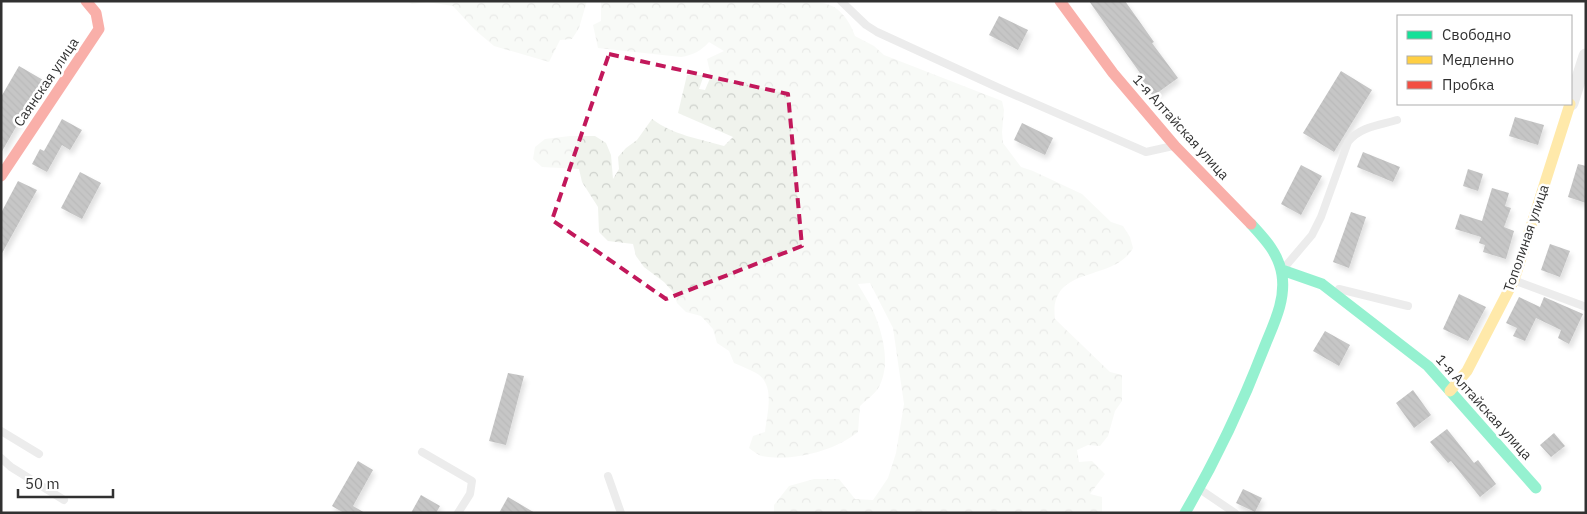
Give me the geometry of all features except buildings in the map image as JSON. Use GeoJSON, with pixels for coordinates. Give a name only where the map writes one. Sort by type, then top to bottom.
{"type":"FeatureCollection","features":[{"type":"Feature","properties":{"kind":"street","name":"Саянская улица"},"geometry":{"type":"LineString","coordinates":[[1,176],[99,29],[98,13],[86,1]]}},
{"type":"Feature","properties":{"kind":"street","name":"1-я Алтайская улица"},"geometry":{"type":"LineString","coordinates":[[1060,1],[1112,73],[1175,146],[1267,241],[1276,253],[1282,270],[1283,295],[1269,338],[1249,388],[1200,489],[1185,513]]}},
{"type":"Feature","properties":{"kind":"street","name":"Тополиная улица"},"geometry":{"type":"LineString","coordinates":[[1572,100],[1586,56]]}},
{"type":"Feature","properties":{"kind":"street","name":"Тополиная улица"},"geometry":{"type":"LineString","coordinates":[[1450,391],[1467,371],[1514,280],[1570,105]]}},
{"type":"Feature","properties":{"kind":"street","name":"1-я Алтайская улица"},"geometry":{"type":"LineString","coordinates":[[1282,270],[1322,284],[1428,366],[1536,488]]}},
{"type":"Feature","properties":{"kind":"lane"},"geometry":{"type":"LineString","coordinates":[[841,1],[866,24],[878,32],[1146,152],[1175,146]]}},
{"type":"Feature","properties":{"kind":"lane"},"geometry":{"type":"LineString","coordinates":[[1282,270],[1312,235],[1321,217],[1348,142],[1352,136],[1359,131],[1397,120]]}},
{"type":"Feature","properties":{"kind":"lane"},"geometry":{"type":"LineString","coordinates":[[1514,280],[1586,306]]}},
{"type":"Feature","properties":{"kind":"lane"},"geometry":{"type":"LineString","coordinates":[[1322,284],[1408,306]]}},
{"type":"Feature","properties":{"kind":"lane"},"geometry":{"type":"LineString","coordinates":[[1,431],[39,454]]}},
{"type":"Feature","properties":{"kind":"lane"},"geometry":{"type":"LineString","coordinates":[[422,452],[472,481],[470,494],[458,513]]}},
{"type":"Feature","properties":{"kind":"lane"},"geometry":{"type":"LineString","coordinates":[[1,458],[11,467],[64,500]]}},
{"type":"Feature","properties":{"kind":"lane"},"geometry":{"type":"LineString","coordinates":[[608,476],[621,513]]}},
{"type":"Feature","properties":{"kind":"lane"},"geometry":{"type":"LineString","coordinates":[[1200,489],[1235,513]]}},
{"type":"Feature","properties":{"kind":"highlighted area"},"geometry":{"type":"Polygon","coordinates":[[[609,54],[788,94],[802,246],[666,299],[552,220],[609,54]]]}},
{"type":"Feature","properties":{"kind":"green space"},"geometry":{"type":"Polygon","coordinates":[[[407,1],[587,1],[579,28],[572,39],[560,40],[549,62],[494,46],[475,30],[453,6],[427,2],[412,4],[407,1]]]}},
{"type":"Feature","properties":{"kind":"green space"},"geometry":{"type":"Polygon","coordinates":[[[601,1],[777,1],[783,4],[802,2],[824,3],[834,7],[841,13],[852,28],[855,36],[874,46],[884,55],[1002,101],[1004,110],[1003,143],[1021,167],[1082,194],[1111,222],[1123,226],[1130,237],[1133,248],[1124,259],[1112,266],[1072,282],[1062,290],[1056,302],[1055,319],[1110,372],[1122,375],[1122,401],[1115,411],[1108,436],[1100,446],[1088,445],[1077,450],[1079,462],[1092,461],[1105,474],[1090,494],[1102,497],[1102,513],[774,513],[774,505],[789,486],[814,479],[839,479],[855,499],[873,500],[888,478],[896,453],[904,404],[893,328],[870,283],[858,284],[879,326],[885,352],[885,361],[879,387],[860,406],[858,432],[838,445],[799,456],[762,456],[749,448],[753,436],[765,432],[769,399],[766,384],[762,378],[734,363],[729,351],[717,343],[713,329],[701,316],[686,312],[677,303],[673,292],[664,282],[644,267],[636,256],[633,244],[608,241],[599,232],[598,207],[582,182],[579,169],[542,167],[533,159],[535,147],[545,139],[595,136],[606,143],[611,155],[613,179],[619,169],[618,157],[637,140],[652,119],[678,133],[724,146],[733,137],[678,113],[687,75],[704,75],[699,89],[705,90],[711,76],[707,59],[724,51],[709,42],[696,52],[681,57],[598,48],[593,25],[601,21],[601,1]]]}},
{"type":"Feature","properties":{"kind":"traffic: fast"},"geometry":{"type":"LineString","coordinates":[[1185,513],[1218,453],[1238,411],[1278,313],[1283,285],[1278,260],[1266,241],[1251,224]]}},
{"type":"Feature","properties":{"kind":"traffic: fast"},"geometry":{"type":"LineString","coordinates":[[1282,270],[1322,284],[1428,366],[1536,488]]}},
{"type":"Feature","properties":{"kind":"traffic: slow"},"geometry":{"type":"LineString","coordinates":[[1450,391],[1467,371],[1514,280],[1570,105]]}},
{"type":"Feature","properties":{"kind":"traffic: jam"},"geometry":{"type":"LineString","coordinates":[[1,176],[99,29],[96,13],[86,1]]}},
{"type":"Feature","properties":{"kind":"traffic: jam"},"geometry":{"type":"LineString","coordinates":[[1060,1],[1113,73],[1175,146],[1251,224]]}}]}
